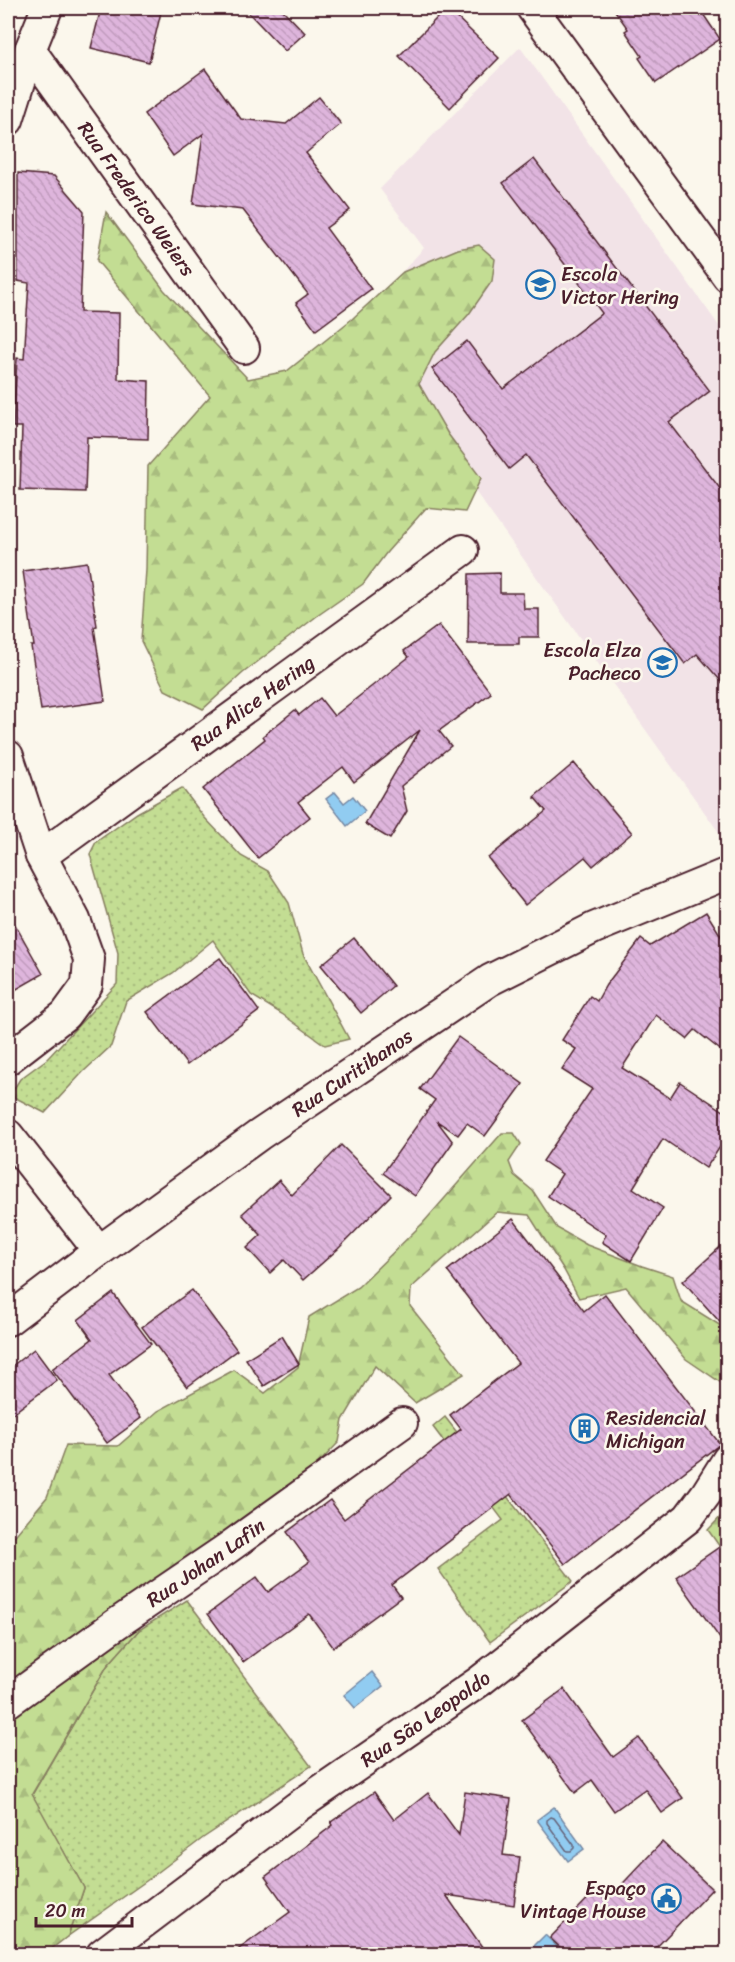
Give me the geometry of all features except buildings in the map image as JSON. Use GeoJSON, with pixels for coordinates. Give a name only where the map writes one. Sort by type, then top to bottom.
{"type":"FeatureCollection","features":[{"type":"Feature","properties":{"kind":"street"},"geometry":{"type":"LineString","coordinates":[[8,120],[30,51],[47,8]]}},
{"type":"Feature","properties":{"kind":"street"},"geometry":{"type":"LineString","coordinates":[[532,8],[728,277]]}},
{"type":"Feature","properties":{"kind":"street","name":"Rua Frederico Weiers"},"geometry":{"type":"LineString","coordinates":[[30,51],[244,348]]}},
{"type":"Feature","properties":{"kind":"street","name":"Rua Alice Hering"},"geometry":{"type":"LineString","coordinates":[[41,856],[463,550]]}},
{"type":"Feature","properties":{"kind":"street"},"geometry":{"type":"LineString","coordinates":[[8,756],[41,856],[75,920],[89,959],[87,985],[65,1015],[8,1059]]}},
{"type":"Feature","properties":{"kind":"street","name":"Rua Curitibanos"},"geometry":{"type":"LineString","coordinates":[[8,1320],[258,1135],[490,980],[594,928],[728,873]]}},
{"type":"Feature","properties":{"kind":"street"},"geometry":{"type":"LineString","coordinates":[[8,1135],[99,1251]]}},
{"type":"Feature","properties":{"kind":"street","name":"Rua Johan Lafin"},"geometry":{"type":"LineString","coordinates":[[8,1702],[402,1423]]}},
{"type":"Feature","properties":{"kind":"street","name":"Rua São Leopoldo"},"geometry":{"type":"LineString","coordinates":[[102,1954],[297,1807],[480,1681],[688,1518],[728,1459]]}},
{"type":"Feature","properties":{"kind":"shaded area"},"geometry":{"type":"Polygon","coordinates":[[[520,47],[727,337],[727,830],[720,834],[355,323],[424,248],[380,189],[520,47]]]}},
{"type":"Feature","properties":{"kind":"green space"},"geometry":{"type":"Polygon","coordinates":[[[106,212],[164,290],[248,379],[287,371],[352,319],[403,272],[458,249],[479,245],[495,259],[492,281],[469,314],[435,352],[419,384],[448,434],[481,478],[465,512],[426,508],[387,552],[363,584],[243,673],[203,709],[165,690],[141,641],[146,570],[148,466],[210,396],[97,261],[106,212]]]}},
{"type":"Feature","properties":{"kind":"green space"},"geometry":{"type":"Polygon","coordinates":[[[182,788],[204,817],[241,856],[268,871],[289,903],[303,954],[349,1039],[325,1045],[251,995],[213,940],[173,973],[126,1001],[111,1046],[45,1113],[10,1095],[20,1079],[47,1059],[117,984],[118,953],[90,854],[96,842],[137,813],[182,788]]]}},
{"type":"Feature","properties":{"kind":"green space"},"geometry":{"type":"Polygon","coordinates":[[[502,1133],[514,1133],[521,1144],[509,1162],[514,1175],[533,1191],[557,1228],[587,1245],[673,1276],[681,1301],[721,1326],[727,1326],[727,1377],[720,1382],[686,1359],[626,1287],[579,1298],[529,1215],[497,1212],[411,1288],[410,1306],[464,1374],[415,1403],[375,1366],[343,1420],[339,1442],[295,1488],[142,1594],[139,1630],[107,1666],[32,1794],[84,1888],[68,1936],[45,1954],[8,1954],[8,1541],[47,1497],[66,1445],[118,1446],[158,1411],[234,1370],[265,1393],[298,1367],[309,1317],[358,1287],[423,1223],[502,1133]]]}},
{"type":"Feature","properties":{"kind":"green space"},"geometry":{"type":"Polygon","coordinates":[[[445,1417],[573,1581],[490,1642],[438,1569],[503,1520],[433,1427],[445,1417]]]}},
{"type":"Feature","properties":{"kind":"green space"},"geometry":{"type":"Polygon","coordinates":[[[727,1510],[727,1557],[708,1530],[727,1510]]]}},
{"type":"Feature","properties":{"kind":"green space"},"geometry":{"type":"Polygon","coordinates":[[[187,1600],[311,1766],[203,1838],[68,1936],[84,1888],[32,1795],[107,1666],[139,1630],[187,1600]]]}},
{"type":"Feature","properties":{"kind":"water"},"geometry":{"type":"Polygon","coordinates":[[[335,792],[344,803],[353,796],[365,811],[347,826],[326,799],[335,792]]]}},
{"type":"Feature","properties":{"kind":"water"},"geometry":{"type":"Polygon","coordinates":[[[372,1672],[383,1686],[355,1708],[344,1695],[372,1672]]]}},
{"type":"Feature","properties":{"kind":"water"},"geometry":{"type":"Polygon","coordinates":[[[554,1807],[584,1849],[568,1861],[537,1820],[554,1807]]]}},
{"type":"Feature","properties":{"kind":"water"},"geometry":{"type":"Polygon","coordinates":[[[545,1935],[563,1952],[561,1954],[526,1954],[545,1935]]]}},
{"type":"Feature","properties":{"kind":"place","name":"Escola Victor Hering"},"geometry":{"type":"Point","coordinates":[540,285]}},
{"type":"Feature","properties":{"kind":"place","name":"Escola Elza Pacheco"},"geometry":{"type":"Point","coordinates":[662,662]}},
{"type":"Feature","properties":{"kind":"place","name":"Residencial Michigan"},"geometry":{"type":"Point","coordinates":[585,1429]}},
{"type":"Feature","properties":{"kind":"place","name":"Espaço Vintage House"},"geometry":{"type":"Point","coordinates":[667,1899]}}]}
